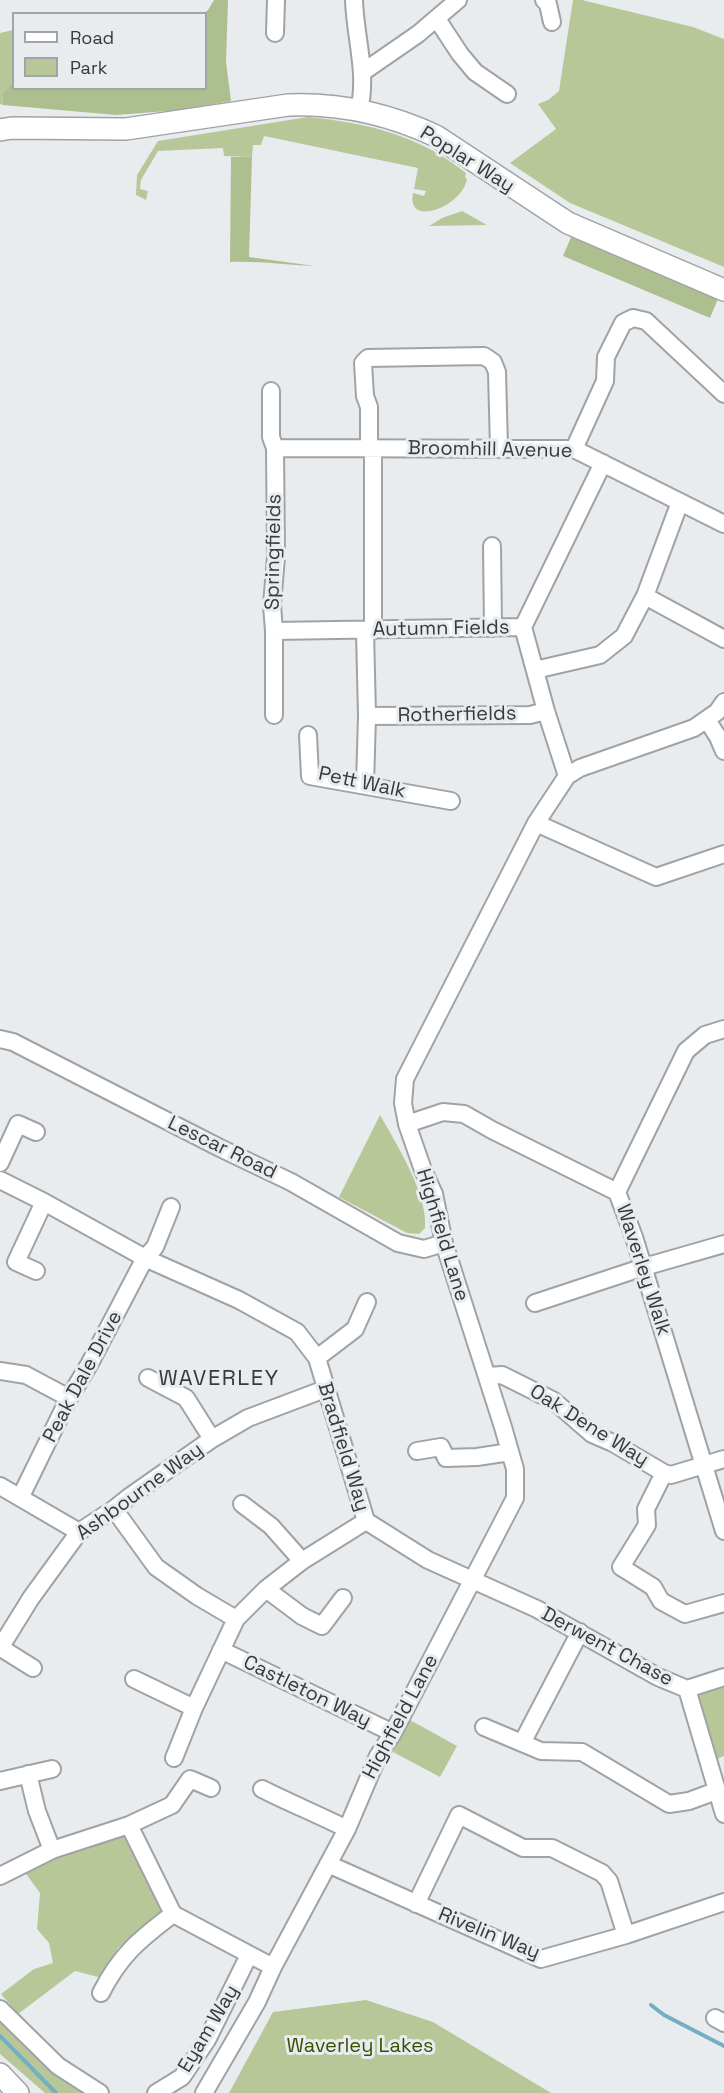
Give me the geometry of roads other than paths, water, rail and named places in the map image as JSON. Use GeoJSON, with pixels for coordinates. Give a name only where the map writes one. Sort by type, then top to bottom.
{"type":"FeatureCollection","features":[{"type":"Feature","properties":{"kind":"main road","name":"Poplar Way"},"geometry":{"type":"LineString","coordinates":[[4,128],[126,129],[288,105],[312,104],[359,110],[419,128],[436,136],[567,223],[724,290]]}},
{"type":"Feature","properties":{"kind":"main road"},"geometry":{"type":"LineString","coordinates":[[0,2074],[18,2093]]}},
{"type":"Feature","properties":{"kind":"street"},"geometry":{"type":"LineString","coordinates":[[275,33],[276,0]]}},
{"type":"Feature","properties":{"kind":"street"},"geometry":{"type":"LineString","coordinates":[[354,0],[354,23],[363,72],[363,96],[359,110]]}},
{"type":"Feature","properties":{"kind":"street"},"geometry":{"type":"LineString","coordinates":[[363,72],[418,34],[458,0]]}},
{"type":"Feature","properties":{"kind":"street"},"geometry":{"type":"LineString","coordinates":[[544,0],[548,4],[552,22]]}},
{"type":"Feature","properties":{"kind":"street"},"geometry":{"type":"LineString","coordinates":[[437,19],[475,72],[507,94]]}},
{"type":"Feature","properties":{"kind":"street"},"geometry":{"type":"LineString","coordinates":[[574,449],[605,381],[606,357],[623,323],[633,318],[646,321],[724,394]]}},
{"type":"Feature","properties":{"kind":"street"},"geometry":{"type":"LineString","coordinates":[[364,785],[369,631],[371,448],[369,407],[364,396],[363,363],[368,358],[484,356],[493,362],[497,372],[499,448]]}},
{"type":"Feature","properties":{"kind":"street","name":"Springfields"},"geometry":{"type":"LineString","coordinates":[[271,391],[276,557],[272,605],[274,715]]}},
{"type":"Feature","properties":{"kind":"street","name":"Broomhill Avenue"},"geometry":{"type":"LineString","coordinates":[[274,448],[574,449],[724,524]]}},
{"type":"Feature","properties":{"kind":"street"},"geometry":{"type":"LineString","coordinates":[[523,627],[603,463]]}},
{"type":"Feature","properties":{"kind":"street"},"geometry":{"type":"LineString","coordinates":[[535,670],[600,655],[624,636],[645,596],[680,502]]}},
{"type":"Feature","properties":{"kind":"street"},"geometry":{"type":"LineString","coordinates":[[492,546],[493,628]]}},
{"type":"Feature","properties":{"kind":"street"},"geometry":{"type":"LineString","coordinates":[[645,596],[724,639]]}},
{"type":"Feature","properties":{"kind":"street","name":"Autumn Fields"},"geometry":{"type":"LineString","coordinates":[[274,631],[523,627],[567,776]]}},
{"type":"Feature","properties":{"kind":"street"},"geometry":{"type":"LineString","coordinates":[[567,776],[580,768],[694,728],[707,720],[724,702]]}},
{"type":"Feature","properties":{"kind":"street","name":"Rotherfields"},"geometry":{"type":"LineString","coordinates":[[367,716],[530,715],[546,711]]}},
{"type":"Feature","properties":{"kind":"street"},"geometry":{"type":"LineString","coordinates":[[707,720],[724,751]]}},
{"type":"Feature","properties":{"kind":"street","name":"Pett Walk"},"geometry":{"type":"LineString","coordinates":[[308,735],[310,776],[451,801]]}},
{"type":"Feature","properties":{"kind":"street","name":"Highfield Lane"},"geometry":{"type":"LineString","coordinates":[[204,2093],[257,2002],[273,1967],[347,1829],[378,1756],[393,1733],[515,1498],[515,1469],[488,1376],[444,1243],[434,1194],[407,1124],[403,1103],[405,1079],[536,823],[567,776]]}},
{"type":"Feature","properties":{"kind":"street"},"geometry":{"type":"LineString","coordinates":[[536,823],[656,877],[724,854]]}},
{"type":"Feature","properties":{"kind":"street"},"geometry":{"type":"LineString","coordinates":[[616,1192],[686,1051],[705,1035],[724,1029]]}},
{"type":"Feature","properties":{"kind":"street","name":"Lescar Road"},"geometry":{"type":"LineString","coordinates":[[0,1039],[13,1042],[291,1182],[398,1243],[424,1249],[444,1243]]}},
{"type":"Feature","properties":{"kind":"street","name":"Waverley Walk"},"geometry":{"type":"LineString","coordinates":[[407,1124],[443,1112],[464,1114],[616,1192],[644,1267],[724,1531]]}},
{"type":"Feature","properties":{"kind":"street"},"geometry":{"type":"LineString","coordinates":[[0,1163],[18,1124],[36,1132]]}},
{"type":"Feature","properties":{"kind":"street","name":"Bradfield Way"},"geometry":{"type":"LineString","coordinates":[[0,1180],[145,1258],[239,1300],[297,1332],[317,1358],[366,1521],[428,1560],[474,1580]]}},
{"type":"Feature","properties":{"kind":"street"},"geometry":{"type":"LineString","coordinates":[[36,1271],[16,1262],[44,1202]]}},
{"type":"Feature","properties":{"kind":"street"},"geometry":{"type":"LineString","coordinates":[[145,1258],[155,1247],[171,1207]]}},
{"type":"Feature","properties":{"kind":"street"},"geometry":{"type":"LineString","coordinates":[[535,1303],[644,1267],[724,1244]]}},
{"type":"Feature","properties":{"kind":"street","name":"Peak Dale Drive"},"geometry":{"type":"LineString","coordinates":[[21,1496],[69,1398],[145,1258]]}},
{"type":"Feature","properties":{"kind":"street","name":"Bradfield Way"},"geometry":{"type":"LineString","coordinates":[[317,1358],[355,1329],[367,1302]]}},
{"type":"Feature","properties":{"kind":"street"},"geometry":{"type":"LineString","coordinates":[[0,1371],[26,1375],[69,1398]]}},
{"type":"Feature","properties":{"kind":"street","name":"Oak Dene Way"},"geometry":{"type":"LineString","coordinates":[[488,1376],[502,1375],[554,1401],[592,1434],[613,1443],[664,1473],[671,1475],[724,1459]]}},
{"type":"Feature","properties":{"kind":"street"},"geometry":{"type":"LineString","coordinates":[[148,1378],[186,1398],[212,1439]]}},
{"type":"Feature","properties":{"kind":"street","name":"Ashbourne Way"},"geometry":{"type":"LineString","coordinates":[[0,1648],[31,1598],[79,1532],[212,1439],[248,1418],[325,1389]]}},
{"type":"Feature","properties":{"kind":"street"},"geometry":{"type":"LineString","coordinates":[[417,1451],[441,1447],[446,1458],[477,1457],[510,1452]]}},
{"type":"Feature","properties":{"kind":"street"},"geometry":{"type":"LineString","coordinates":[[664,1473],[646,1509],[647,1525],[621,1567],[652,1587],[661,1602],[685,1614],[724,1603]]}},
{"type":"Feature","properties":{"kind":"street"},"geometry":{"type":"LineString","coordinates":[[0,1486],[21,1496],[79,1532]]}},
{"type":"Feature","properties":{"kind":"street"},"geometry":{"type":"LineString","coordinates":[[242,1504],[271,1526],[302,1561]]}},
{"type":"Feature","properties":{"kind":"street"},"geometry":{"type":"LineString","coordinates":[[114,1509],[156,1567],[197,1596],[236,1619]]}},
{"type":"Feature","properties":{"kind":"street"},"geometry":{"type":"LineString","coordinates":[[174,1758],[194,1708],[236,1619],[266,1589],[302,1561],[366,1521]]}},
{"type":"Feature","properties":{"kind":"street","name":"Derwent Chase"},"geometry":{"type":"LineString","coordinates":[[474,1580],[580,1632],[658,1677],[687,1689],[717,1771],[716,1791],[724,1814]]}},
{"type":"Feature","properties":{"kind":"street"},"geometry":{"type":"LineString","coordinates":[[266,1589],[302,1616],[322,1626],[343,1598]]}},
{"type":"Feature","properties":{"kind":"street"},"geometry":{"type":"LineString","coordinates":[[522,1743],[580,1632]]}},
{"type":"Feature","properties":{"kind":"street"},"geometry":{"type":"LineString","coordinates":[[0,1648],[33,1668]]}},
{"type":"Feature","properties":{"kind":"street","name":"Castleton Way"},"geometry":{"type":"LineString","coordinates":[[221,1650],[393,1733]]}},
{"type":"Feature","properties":{"kind":"street"},"geometry":{"type":"LineString","coordinates":[[687,1689],[724,1677]]}},
{"type":"Feature","properties":{"kind":"street"},"geometry":{"type":"LineString","coordinates":[[134,1679],[194,1708]]}},
{"type":"Feature","properties":{"kind":"street"},"geometry":{"type":"LineString","coordinates":[[484,1727],[541,1751],[582,1752],[669,1804],[688,1801],[716,1791]]}},
{"type":"Feature","properties":{"kind":"street"},"geometry":{"type":"LineString","coordinates":[[0,1781],[52,1769]]}},
{"type":"Feature","properties":{"kind":"street"},"geometry":{"type":"LineString","coordinates":[[28,1774],[37,1811],[52,1850]]}},
{"type":"Feature","properties":{"kind":"street"},"geometry":{"type":"LineString","coordinates":[[0,1876],[52,1850],[129,1825],[172,1804],[190,1779],[211,1788]]}},
{"type":"Feature","properties":{"kind":"street"},"geometry":{"type":"LineString","coordinates":[[262,1789],[347,1829]]}},
{"type":"Feature","properties":{"kind":"street"},"geometry":{"type":"LineString","coordinates":[[416,1904],[459,1815],[523,1848],[552,1848],[602,1873],[609,1881],[626,1935]]}},
{"type":"Feature","properties":{"kind":"street"},"geometry":{"type":"LineString","coordinates":[[129,1825],[172,1914],[273,1967]]}},
{"type":"Feature","properties":{"kind":"street","name":"Rivelin Way"},"geometry":{"type":"LineString","coordinates":[[328,1864],[541,1959],[626,1935],[724,1902]]}},
{"type":"Feature","properties":{"kind":"street"},"geometry":{"type":"LineString","coordinates":[[101,1993],[112,1971],[136,1942],[172,1914]]}},
{"type":"Feature","properties":{"kind":"street","name":"Eyam Way"},"geometry":{"type":"LineString","coordinates":[[156,2093],[182,2077],[207,2040],[234,1990],[249,1955]]}},
{"type":"Feature","properties":{"kind":"street"},"geometry":{"type":"LineString","coordinates":[[0,2009],[58,2066],[100,2093]]}},
{"type":"Feature","properties":{"kind":"waterway"},"geometry":{"type":"LineString","coordinates":[[651,2005],[664,2015],[724,2046]]}},
{"type":"Feature","properties":{"kind":"waterway"},"geometry":{"type":"LineString","coordinates":[[0,2036],[56,2093]]}},
{"type":"Feature","properties":{"kind":"district","name":"WAVERLEY"},"geometry":{"type":"Point","coordinates":[219,1379]}},
{"type":"Feature","properties":{"kind":"park label","name":"Waverley Lakes"},"geometry":{"type":"Point","coordinates":[360,2047]}}]}
